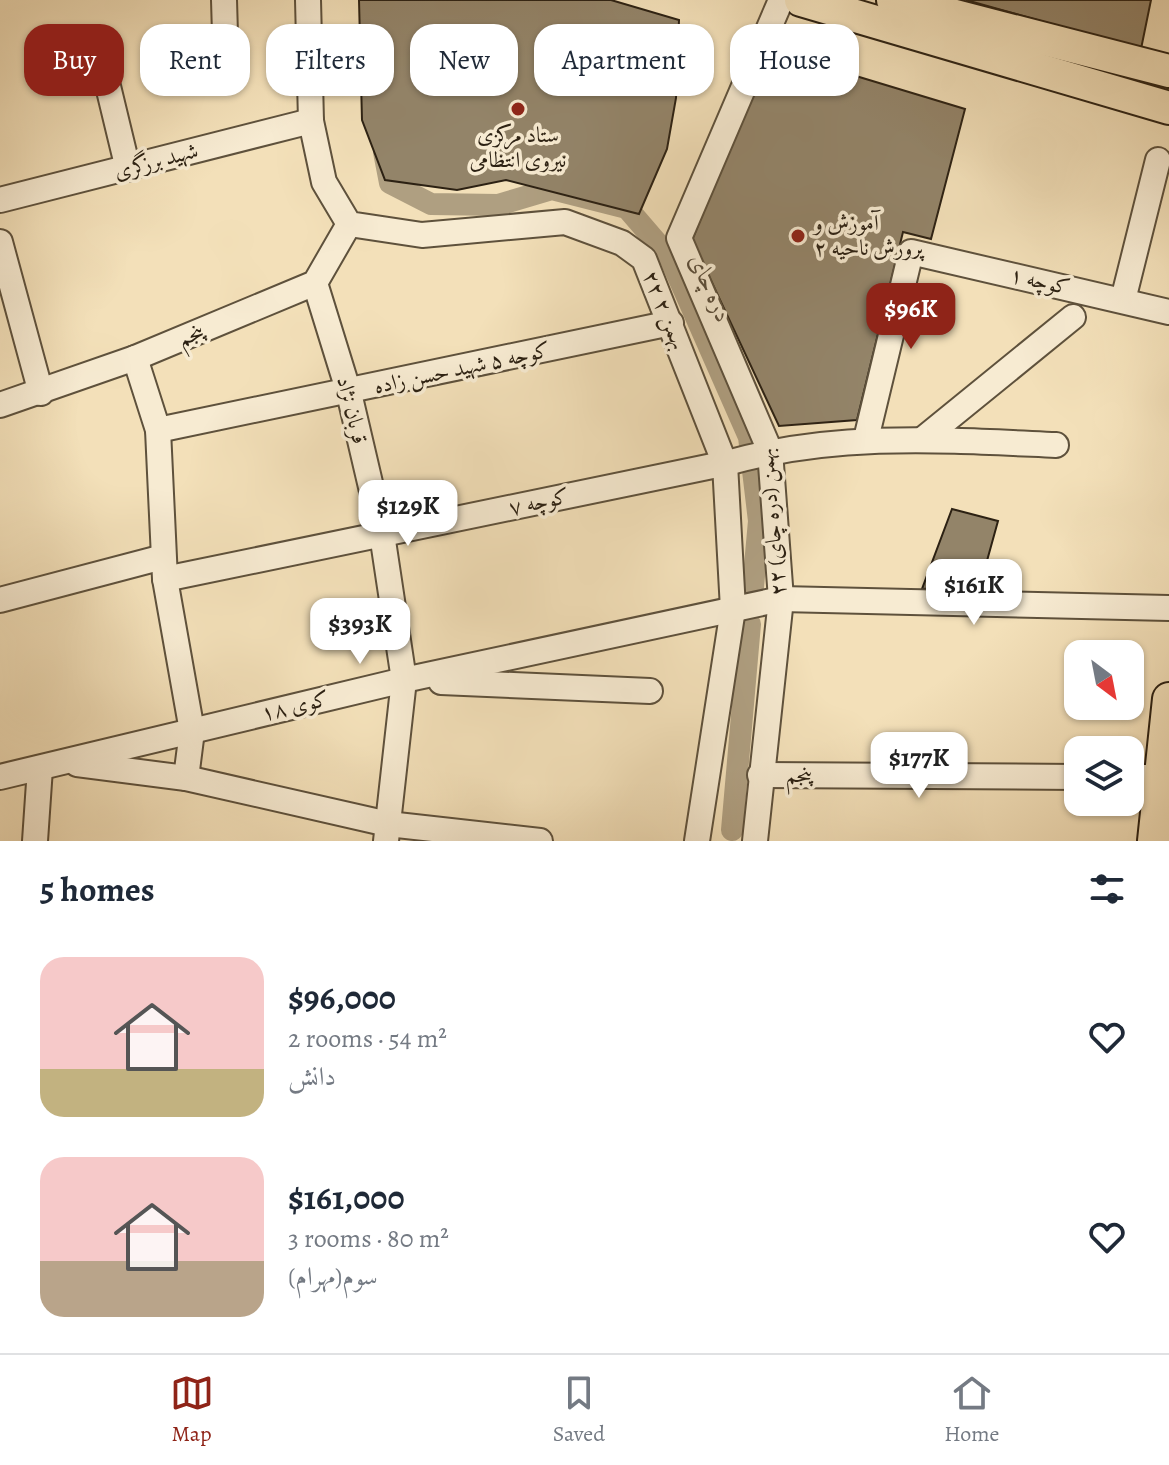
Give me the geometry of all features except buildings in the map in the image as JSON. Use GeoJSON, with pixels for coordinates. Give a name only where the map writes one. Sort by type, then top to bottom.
{"type":"FeatureCollection","features":[{"type":"Feature","properties":{"kind":"main road"},"geometry":{"type":"LineString","coordinates":[[801,0],[1168,109]]}},
{"type":"Feature","properties":{"kind":"main road"},"geometry":{"type":"LineString","coordinates":[[893,0],[1169,71]]}},
{"type":"Feature","properties":{"kind":"main road"},"geometry":{"type":"LineString","coordinates":[[1154,841],[1145,777],[1169,699]]}},
{"type":"Feature","properties":{"kind":"street"},"geometry":{"type":"LineString","coordinates":[[224,0],[225,24]]}},
{"type":"Feature","properties":{"kind":"street"},"geometry":{"type":"LineString","coordinates":[[308,0],[311,121],[324,182],[349,224],[315,283]]}},
{"type":"Feature","properties":{"kind":"street","name":"۲۲ بهمن (دره چای)"},"geometry":{"type":"LineString","coordinates":[[755,841],[781,599],[770,451],[679,238],[781,0]]}},
{"type":"Feature","properties":{"kind":"street"},"geometry":{"type":"LineString","coordinates":[[110,96],[128,169]]}},
{"type":"Feature","properties":{"kind":"street","name":"شهید برزگری"},"geometry":{"type":"LineString","coordinates":[[0,200],[311,121]]}},
{"type":"Feature","properties":{"kind":"street"},"geometry":{"type":"LineString","coordinates":[[1123,300],[1158,160]]}},
{"type":"Feature","properties":{"kind":"street","name":"۲۲ بهمن ۲"},"geometry":{"type":"LineString","coordinates":[[349,224],[422,235],[565,222],[622,243],[644,259],[726,464],[733,609],[697,841]]}},
{"type":"Feature","properties":{"kind":"street"},"geometry":{"type":"LineString","coordinates":[[0,242],[41,393]]}},
{"type":"Feature","properties":{"kind":"street","name":"کوچه ۱"},"geometry":{"type":"LineString","coordinates":[[866,439],[911,252],[1169,312]]}},
{"type":"Feature","properties":{"kind":"street","name":"پنجم"},"geometry":{"type":"LineString","coordinates":[[0,405],[135,358],[315,283]]}},
{"type":"Feature","properties":{"kind":"street","name":"قربان نژاد"},"geometry":{"type":"LineString","coordinates":[[315,283],[349,393],[382,534],[404,680],[387,832]]}},
{"type":"Feature","properties":{"kind":"street"},"geometry":{"type":"LineString","coordinates":[[923,439],[1073,317]]}},
{"type":"Feature","properties":{"kind":"street","name":"کوچه ۵ شهید حسن زاده"},"geometry":{"type":"LineString","coordinates":[[158,430],[349,393],[671,323]]}},
{"type":"Feature","properties":{"kind":"street"},"geometry":{"type":"LineString","coordinates":[[135,358],[158,430],[164,568],[192,731],[186,778]]}},
{"type":"Feature","properties":{"kind":"street","name":"کوچه ۷"},"geometry":{"type":"LineString","coordinates":[[0,600],[164,568],[382,534],[726,464],[770,451],[866,439],[1056,445]]}},
{"type":"Feature","properties":{"kind":"street","name":"کوی ۱۸"},"geometry":{"type":"LineString","coordinates":[[0,777],[404,680],[781,599],[1169,608]]}},
{"type":"Feature","properties":{"kind":"street"},"geometry":{"type":"LineString","coordinates":[[404,680],[650,691]]}},
{"type":"Feature","properties":{"kind":"street"},"geometry":{"type":"LineString","coordinates":[[35,841],[51,765],[186,778],[387,832],[540,841]]}},
{"type":"Feature","properties":{"kind":"street","name":"پنجم"},"geometry":{"type":"LineString","coordinates":[[760,775],[1064,777]]}},
{"type":"Feature","properties":{"kind":"waterway","name":"دره چای"},"geometry":{"type":"LineString","coordinates":[[384,152],[390,183],[431,204],[498,205],[552,189],[627,208],[670,258],[749,437],[759,521],[753,587]]}},
{"type":"Feature","properties":{"kind":"waterway","name":"دره چای"},"geometry":{"type":"LineString","coordinates":[[732,830],[750,624]]}},
{"type":"Feature","properties":{"kind":"place","name":"ستاد مرکزی نیروی انتظامی"},"geometry":{"type":"Point","coordinates":[518,109]}},
{"type":"Feature","properties":{"kind":"place","name":"آموزش و پرورش ناحیه ۲"},"geometry":{"type":"Point","coordinates":[798,236]}}]}
